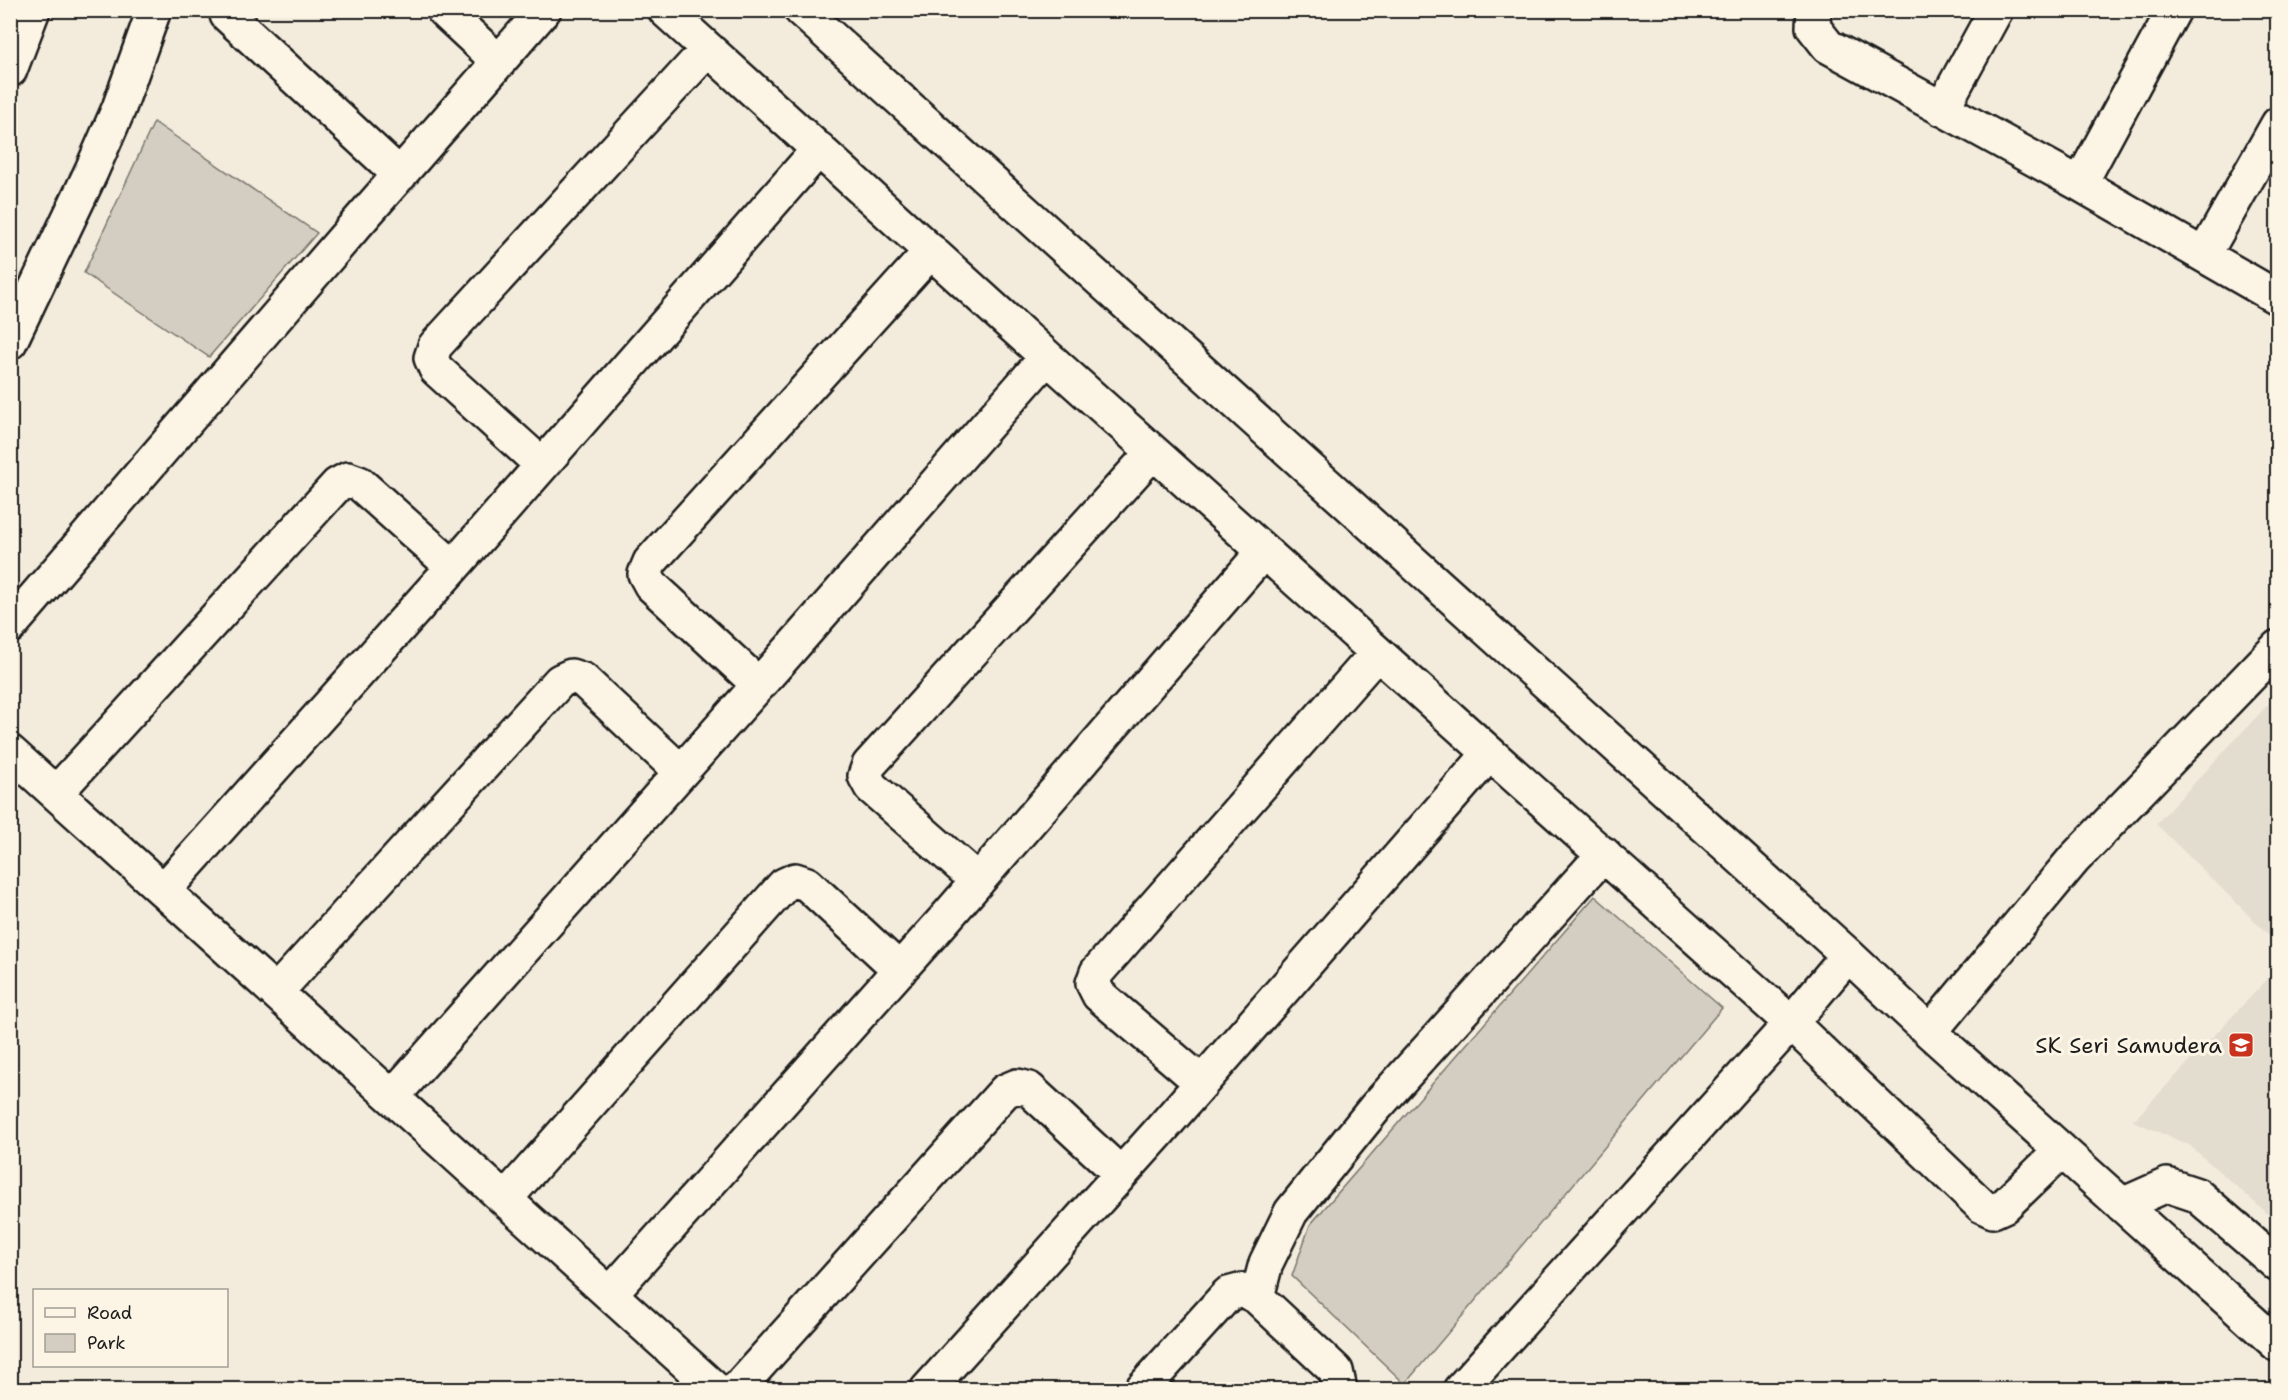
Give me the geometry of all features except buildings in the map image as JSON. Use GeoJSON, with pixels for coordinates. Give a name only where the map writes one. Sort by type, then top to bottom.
{"type":"FeatureCollection","features":[{"type":"Feature","properties":{"kind":"street"},"geometry":{"type":"LineString","coordinates":[[10,70],[33,10]]}},
{"type":"Feature","properties":{"kind":"street"},"geometry":{"type":"LineString","coordinates":[[10,342],[110,130],[154,10]]}},
{"type":"Feature","properties":{"kind":"street"},"geometry":{"type":"LineString","coordinates":[[443,10],[499,62]]}},
{"type":"Feature","properties":{"kind":"street"},"geometry":{"type":"LineString","coordinates":[[10,626],[544,10]]}},
{"type":"Feature","properties":{"kind":"street"},"geometry":{"type":"LineString","coordinates":[[665,10],[1047,357],[1791,1023],[1982,1206],[1993,1211],[2004,1206],[2061,1151]]}},
{"type":"Feature","properties":{"kind":"street"},"geometry":{"type":"LineString","coordinates":[[801,10],[2277,1345]]}},
{"type":"Feature","properties":{"kind":"street"},"geometry":{"type":"LineString","coordinates":[[1815,10],[1813,27],[1828,46],[2080,184],[2277,298]]}},
{"type":"Feature","properties":{"kind":"street"},"geometry":{"type":"LineString","coordinates":[[1942,109],[1996,10]]}},
{"type":"Feature","properties":{"kind":"street"},"geometry":{"type":"LineString","coordinates":[[2080,184],[2174,10]]}},
{"type":"Feature","properties":{"kind":"street"},"geometry":{"type":"LineString","coordinates":[[227,15],[400,175]]}},
{"type":"Feature","properties":{"kind":"street"},"geometry":{"type":"LineString","coordinates":[[541,464],[436,369],[431,358],[435,346],[708,49]]}},
{"type":"Feature","properties":{"kind":"street"},"geometry":{"type":"LineString","coordinates":[[2204,255],[2277,123]]}},
{"type":"Feature","properties":{"kind":"street"},"geometry":{"type":"LineString","coordinates":[[164,890],[453,567],[819,149]]}},
{"type":"Feature","properties":{"kind":"street"},"geometry":{"type":"LineString","coordinates":[[759,685],[651,585],[645,574],[650,562],[931,251]]}},
{"type":"Feature","properties":{"kind":"street"},"geometry":{"type":"LineString","coordinates":[[392,1097],[1047,357]]}},
{"type":"Feature","properties":{"kind":"street"},"geometry":{"type":"LineString","coordinates":[[978,882],[871,788],[865,776],[869,765],[1153,452]]}},
{"type":"Feature","properties":{"kind":"street"},"geometry":{"type":"LineString","coordinates":[[56,793],[337,485],[348,479],[359,483],[453,567]]}},
{"type":"Feature","properties":{"kind":"street"},"geometry":{"type":"LineString","coordinates":[[610,1294],[978,882],[1264,551]]}},
{"type":"Feature","properties":{"kind":"street"},"geometry":{"type":"LineString","coordinates":[[1930,1032],[2074,859],[2277,647]]}},
{"type":"Feature","properties":{"kind":"street"},"geometry":{"type":"LineString","coordinates":[[1202,1083],[1099,995],[1093,984],[1097,972],[1377,653]]}},
{"type":"Feature","properties":{"kind":"street"},"geometry":{"type":"LineString","coordinates":[[276,992],[560,681],[571,676],[583,680],[681,772]]}},
{"type":"Feature","properties":{"kind":"street"},"geometry":{"type":"LineString","coordinates":[[10,752],[716,1389]]}},
{"type":"Feature","properties":{"kind":"street"},"geometry":{"type":"LineString","coordinates":[[927,1389],[1202,1083],[1489,754]]}},
{"type":"Feature","properties":{"kind":"street"},"geometry":{"type":"LineString","coordinates":[[1257,1297],[1266,1263],[1291,1212],[1375,1108],[1604,854]]}},
{"type":"Feature","properties":{"kind":"street"},"geometry":{"type":"LineString","coordinates":[[505,1199],[784,885],[795,880],[807,884],[900,970]]}},
{"type":"Feature","properties":{"kind":"street"},"geometry":{"type":"LineString","coordinates":[[1460,1389],[1791,1023],[1848,955]]}},
{"type":"Feature","properties":{"kind":"street"},"geometry":{"type":"LineString","coordinates":[[736,1389],[1005,1091],[1017,1086],[1029,1089],[1121,1174]]}},
{"type":"Feature","properties":{"kind":"street"},"geometry":{"type":"LineString","coordinates":[[2122,1205],[2167,1185],[2197,1195],[2277,1265]]}},
{"type":"Feature","properties":{"kind":"street"},"geometry":{"type":"LineString","coordinates":[[1141,1389],[1228,1294],[1243,1290],[1257,1297],[1336,1371],[1340,1389]]}},
{"type":"Feature","properties":{"kind":"shaded area"},"geometry":{"type":"Polygon","coordinates":[[[2277,695],[2277,943],[2156,824],[2277,695]]]}},
{"type":"Feature","properties":{"kind":"shaded area","name":"SK Seri Samudera"},"geometry":{"type":"Polygon","coordinates":[[[2277,969],[2277,1222],[2189,1145],[2133,1121],[2277,969]]]}},
{"type":"Feature","properties":{"kind":"green space"},"geometry":{"type":"Polygon","coordinates":[[[154,122],[317,233],[209,357],[84,273],[154,122]]]}},
{"type":"Feature","properties":{"kind":"green space"},"geometry":{"type":"Polygon","coordinates":[[[1595,896],[1722,1008],[1405,1384],[1292,1276],[1310,1225],[1595,896]]]}},
{"type":"Feature","properties":{"kind":"place","name":"SK Seri Samudera"},"geometry":{"type":"Point","coordinates":[2241,1045]}}]}
